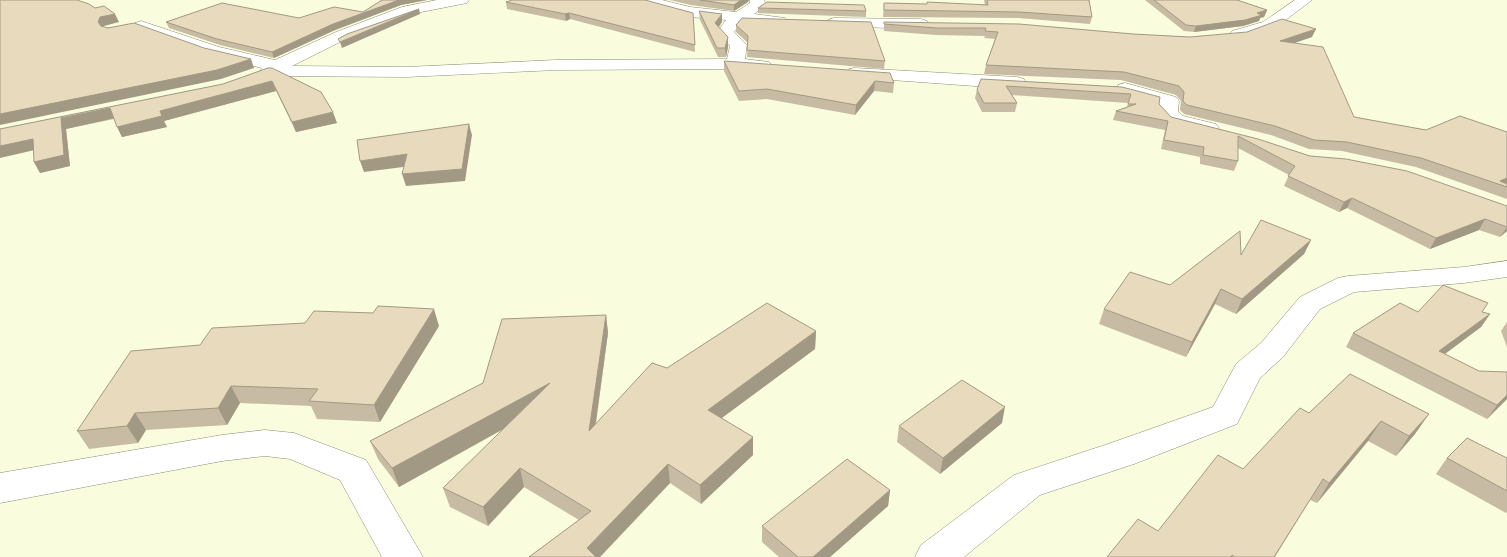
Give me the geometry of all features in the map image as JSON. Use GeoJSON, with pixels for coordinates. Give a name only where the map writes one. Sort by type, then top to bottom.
{"type":"FeatureCollection","features":[{"type":"Feature","properties":{"kind":"street"},"geometry":{"type":"LineString","coordinates":[[266,72],[342,35],[407,10],[462,0]]}},
{"type":"Feature","properties":{"kind":"street"},"geometry":{"type":"LineString","coordinates":[[645,0],[690,12],[792,22]]}},
{"type":"Feature","properties":{"kind":"street"},"geometry":{"type":"LineString","coordinates":[[735,64],[739,45],[725,32],[737,18],[758,5],[757,0]]}},
{"type":"Feature","properties":{"kind":"street"},"geometry":{"type":"LineString","coordinates":[[1220,36],[1245,33],[1270,26],[1305,0]]}},
{"type":"Feature","properties":{"kind":"street"},"geometry":{"type":"LineString","coordinates":[[821,23],[939,24]]}},
{"type":"Feature","properties":{"kind":"street"},"geometry":{"type":"LineString","coordinates":[[121,28],[139,25],[214,51],[266,72],[406,72],[556,65],[735,64],[778,67]]}},
{"type":"Feature","properties":{"kind":"street"},"geometry":{"type":"LineString","coordinates":[[834,71],[1023,87]]}},
{"type":"Feature","properties":{"kind":"street"},"geometry":{"type":"LineString","coordinates":[[1111,88],[1121,88],[1169,101],[1168,112],[1176,120],[1224,132]]}},
{"type":"Feature","properties":{"kind":"street"},"geometry":{"type":"LineString","coordinates":[[935,557],[1026,485],[1122,454],[1225,416],[1247,372],[1272,350],[1310,303],[1348,284],[1464,275],[1507,269]]}},
{"type":"Feature","properties":{"kind":"street"},"geometry":{"type":"LineString","coordinates":[[0,488],[222,448],[265,443],[294,446],[353,470],[404,557]]}},
{"type":"Feature","properties":{"kind":"building"},"geometry":{"type":"Polygon","coordinates":[[[0,0],[77,0],[95,8],[104,6],[115,14],[100,17],[98,22],[101,26],[108,28],[134,23],[204,48],[251,59],[217,70],[0,114],[0,0]]]}},
{"type":"Feature","properties":{"kind":"building"},"geometry":{"type":"Polygon","coordinates":[[[382,0],[399,0],[333,24],[272,52],[217,39],[166,22],[222,3],[299,18],[334,7],[363,12],[382,0]]]}},
{"type":"Feature","properties":{"kind":"building"},"geometry":{"type":"Polygon","coordinates":[[[512,0],[645,0],[693,13],[695,45],[569,13],[565,14],[506,2],[512,0]]]}},
{"type":"Feature","properties":{"kind":"building"},"geometry":{"type":"Polygon","coordinates":[[[700,0],[741,0],[734,5],[700,0]]]}},
{"type":"Feature","properties":{"kind":"building"},"geometry":{"type":"Polygon","coordinates":[[[987,0],[1089,0],[1092,17],[1019,12],[884,10],[884,3],[927,4],[927,2],[988,5],[987,0]]]}},
{"type":"Feature","properties":{"kind":"building"},"geometry":{"type":"Polygon","coordinates":[[[1154,0],[1237,0],[1267,10],[1257,13],[1262,15],[1245,20],[1196,26],[1186,25],[1154,0]]]}},
{"type":"Feature","properties":{"kind":"building"},"geometry":{"type":"Polygon","coordinates":[[[767,2],[864,5],[866,11],[758,8],[767,2]]]}},
{"type":"Feature","properties":{"kind":"building"},"geometry":{"type":"Polygon","coordinates":[[[419,9],[340,42],[338,39],[347,34],[419,9]]]}},
{"type":"Feature","properties":{"kind":"building"},"geometry":{"type":"Polygon","coordinates":[[[699,11],[722,14],[715,23],[728,37],[725,48],[717,48],[699,11]]]}},
{"type":"Feature","properties":{"kind":"building"},"geometry":{"type":"Polygon","coordinates":[[[742,18],[871,22],[885,61],[747,50],[748,36],[736,25],[742,18]]]}},
{"type":"Feature","properties":{"kind":"building"},"geometry":{"type":"Polygon","coordinates":[[[1282,19],[1316,29],[1280,41],[1323,47],[1354,117],[1426,130],[1460,116],[1507,132],[1507,178],[1500,181],[1507,184],[1507,187],[1421,158],[1347,142],[1314,140],[1275,126],[1187,105],[1183,101],[1184,92],[1179,86],[1124,72],[986,65],[998,32],[985,31],[986,28],[937,28],[884,24],[884,22],[1019,24],[1190,37],[1247,32],[1282,19]]]}},
{"type":"Feature","properties":{"kind":"building"},"geometry":{"type":"Polygon","coordinates":[[[724,61],[890,73],[894,83],[875,81],[856,105],[767,89],[739,91],[724,61]]]}},
{"type":"Feature","properties":{"kind":"building"},"geometry":{"type":"Polygon","coordinates":[[[272,68],[321,92],[333,112],[292,122],[272,81],[160,111],[162,116],[117,127],[110,108],[61,118],[64,155],[34,162],[33,139],[0,146],[0,129],[223,84],[272,68]]]}},
{"type":"Feature","properties":{"kind":"building"},"geometry":{"type":"Polygon","coordinates":[[[981,79],[1122,87],[1160,97],[1159,104],[1171,117],[1258,139],[1310,156],[1346,159],[1407,171],[1507,206],[1507,227],[1485,219],[1436,238],[1352,198],[1344,202],[1288,176],[1295,166],[1238,136],[1238,161],[1203,155],[1204,147],[1164,140],[1168,121],[1116,111],[1136,104],[1128,104],[1131,94],[1006,86],[1017,103],[984,103],[977,90],[981,79]]]}},
{"type":"Feature","properties":{"kind":"building"},"geometry":{"type":"Polygon","coordinates":[[[469,124],[462,169],[402,174],[407,154],[360,161],[357,140],[469,124]]]}},
{"type":"Feature","properties":{"kind":"building"},"geometry":{"type":"Polygon","coordinates":[[[1261,220],[1311,240],[1242,299],[1221,289],[1192,342],[1104,309],[1130,272],[1170,285],[1240,231],[1241,255],[1261,220]]]}},
{"type":"Feature","properties":{"kind":"building"},"geometry":{"type":"Polygon","coordinates":[[[1443,285],[1488,303],[1482,312],[1490,314],[1439,351],[1479,371],[1507,372],[1507,395],[1497,405],[1353,333],[1400,303],[1418,312],[1443,285]]]}},
{"type":"Feature","properties":{"kind":"building"},"geometry":{"type":"Polygon","coordinates":[[[767,303],[816,331],[708,410],[753,437],[700,485],[668,464],[587,548],[596,557],[529,557],[591,511],[520,468],[483,507],[443,488],[550,383],[392,468],[370,441],[483,383],[502,319],[606,315],[589,431],[652,363],[667,368],[767,303]]]}},
{"type":"Feature","properties":{"kind":"building"},"geometry":{"type":"Polygon","coordinates":[[[378,306],[434,309],[374,405],[309,401],[318,389],[231,386],[218,408],[135,413],[127,426],[77,431],[131,351],[200,345],[212,328],[305,323],[314,311],[373,313],[378,306]]]}},
{"type":"Feature","properties":{"kind":"building"},"geometry":{"type":"Polygon","coordinates":[[[1350,374],[1429,414],[1409,436],[1381,421],[1329,483],[1323,479],[1274,557],[1235,557],[1232,555],[1231,557],[1107,557],[1138,519],[1158,531],[1218,455],[1243,469],[1300,408],[1309,413],[1350,374]]]}},
{"type":"Feature","properties":{"kind":"building"},"geometry":{"type":"Polygon","coordinates":[[[962,380],[1005,407],[943,458],[899,426],[962,380]]]}},
{"type":"Feature","properties":{"kind":"building"},"geometry":{"type":"Polygon","coordinates":[[[1467,438],[1507,458],[1507,491],[1447,458],[1467,438]]]}},
{"type":"Feature","properties":{"kind":"building"},"geometry":{"type":"Polygon","coordinates":[[[847,459],[890,490],[813,557],[798,557],[762,526],[847,459]]]}}]}
